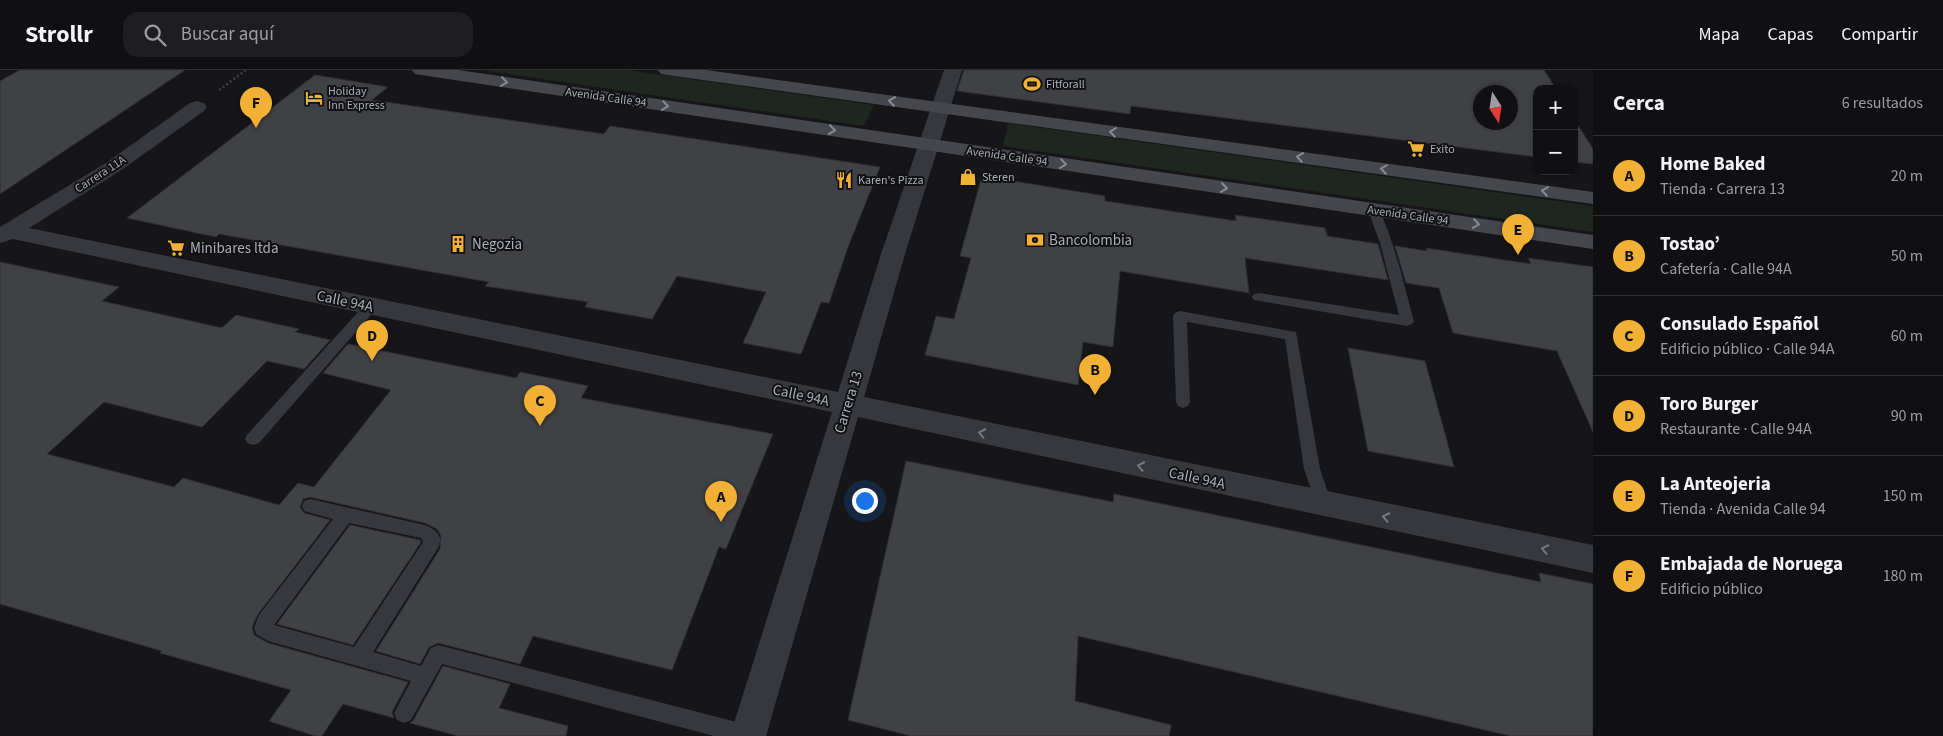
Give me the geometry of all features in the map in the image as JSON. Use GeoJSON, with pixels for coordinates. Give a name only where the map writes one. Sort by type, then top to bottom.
{"type":"FeatureCollection","features":[{"type":"Feature","properties":{"kind":"main road","name":"Avenida Calle 94"},"geometry":{"type":"LineString","coordinates":[[421,70],[1593,242]]}},
{"type":"Feature","properties":{"kind":"main road"},"geometry":{"type":"LineString","coordinates":[[667,70],[1593,198]]}},
{"type":"Feature","properties":{"kind":"street","name":"Carrera 13"},"geometry":{"type":"LineString","coordinates":[[748,736],[893,254],[953,70]]}},
{"type":"Feature","properties":{"kind":"street","name":"Carrera 11A"},"geometry":{"type":"LineString","coordinates":[[4,234],[113,167],[197,107]]}},
{"type":"Feature","properties":{"kind":"street","name":"Calle 94A"},"geometry":{"type":"LineString","coordinates":[[4,234],[371,306],[1593,559]]}},
{"type":"Feature","properties":{"kind":"lane"},"geometry":{"type":"LineString","coordinates":[[1259,297],[1407,321],[1386,243],[1374,210]]}},
{"type":"Feature","properties":{"kind":"lane"},"geometry":{"type":"LineString","coordinates":[[253,439],[371,306]]}},
{"type":"Feature","properties":{"kind":"lane"},"geometry":{"type":"LineString","coordinates":[[1182,402],[1180,316],[1291,335],[1312,469],[1324,504]]}},
{"type":"Feature","properties":{"kind":"lane"},"geometry":{"type":"LineString","coordinates":[[310,506],[424,532],[431,536],[432,543],[359,657]]}},
{"type":"Feature","properties":{"kind":"lane"},"geometry":{"type":"LineString","coordinates":[[345,515],[266,621],[264,628],[268,632],[425,676]]}},
{"type":"Feature","properties":{"kind":"lane"},"geometry":{"type":"LineString","coordinates":[[404,713],[438,654],[748,736]]}},
{"type":"Feature","properties":{"kind":"path"},"geometry":{"type":"LineString","coordinates":[[197,107],[246,70]]}},
{"type":"Feature","properties":{"kind":"shaded area"},"geometry":{"type":"Polygon","coordinates":[[[481,70],[627,70],[874,105],[864,126],[481,70]]]}},
{"type":"Feature","properties":{"kind":"shaded area"},"geometry":{"type":"Polygon","coordinates":[[[1008,123],[1593,206],[1593,232],[1003,146],[1008,123]]]}},
{"type":"Feature","properties":{"kind":"building"},"geometry":{"type":"Polygon","coordinates":[[[20,70],[185,70],[0,194],[0,81],[20,70]]]}},
{"type":"Feature","properties":{"kind":"building"},"geometry":{"type":"Polygon","coordinates":[[[964,70],[1544,70],[1553,85],[1533,85],[1533,156],[1131,106],[1130,114],[957,91],[964,70]]]}},
{"type":"Feature","properties":{"kind":"building"},"geometry":{"type":"Polygon","coordinates":[[[315,75],[388,87],[372,100],[604,134],[610,126],[880,167],[848,247],[829,303],[821,302],[801,354],[743,343],[766,292],[677,276],[652,319],[585,307],[588,302],[485,286],[489,282],[219,234],[216,237],[127,218],[315,75]]]}},
{"type":"Feature","properties":{"kind":"building"},"geometry":{"type":"Polygon","coordinates":[[[1578,125],[1593,149],[1593,164],[1578,162],[1578,125]]]}},
{"type":"Feature","properties":{"kind":"building"},"geometry":{"type":"Polygon","coordinates":[[[982,176],[1105,196],[1105,201],[1236,221],[1235,215],[1325,228],[1327,236],[1378,244],[1388,280],[1245,258],[1249,293],[1120,271],[1113,347],[1083,342],[1078,385],[925,355],[936,316],[954,319],[971,258],[960,256],[982,176]]]}},
{"type":"Feature","properties":{"kind":"building"},"geometry":{"type":"Polygon","coordinates":[[[1395,246],[1427,251],[1426,248],[1531,264],[1528,258],[1593,267],[1593,432],[1557,351],[1453,333],[1439,288],[1406,283],[1395,246]]]}},
{"type":"Feature","properties":{"kind":"building"},"geometry":{"type":"Polygon","coordinates":[[[0,262],[119,287],[102,301],[222,328],[236,315],[299,329],[295,332],[330,340],[304,369],[267,361],[202,427],[104,402],[47,454],[174,487],[183,478],[279,505],[298,483],[314,487],[391,390],[323,373],[348,344],[516,378],[520,372],[588,386],[581,398],[773,434],[726,549],[719,547],[672,670],[533,636],[520,664],[438,643],[429,647],[420,664],[376,651],[440,549],[441,536],[437,529],[425,523],[310,497],[303,499],[300,507],[304,513],[330,520],[258,614],[252,627],[254,635],[268,643],[408,682],[392,712],[394,718],[343,704],[322,736],[315,736],[269,721],[291,690],[160,653],[162,651],[0,604],[0,262]]]}},
{"type":"Feature","properties":{"kind":"building"},"geometry":{"type":"Polygon","coordinates":[[[1348,348],[1425,361],[1454,467],[1368,451],[1348,348]]]}},
{"type":"Feature","properties":{"kind":"building"},"geometry":{"type":"Polygon","coordinates":[[[906,461],[1113,502],[1114,494],[1541,582],[1539,573],[1593,584],[1593,736],[1511,736],[1078,636],[1075,701],[1171,725],[1169,736],[911,736],[848,720],[906,461]]]}},
{"type":"Feature","properties":{"kind":"building"},"geometry":{"type":"Polygon","coordinates":[[[350,525],[420,540],[421,542],[353,645],[277,624],[350,525]]]}},
{"type":"Feature","properties":{"kind":"building"},"geometry":{"type":"Polygon","coordinates":[[[443,666],[510,684],[499,708],[568,726],[566,736],[458,736],[410,723],[413,721],[443,666]]]}},
{"type":"Feature","properties":{"kind":"place","name":"Fitforall"},"geometry":{"type":"Point","coordinates":[1032,84]}},
{"type":"Feature","properties":{"kind":"place","name":"Holiday Inn Express"},"geometry":{"type":"Point","coordinates":[314,98]}},
{"type":"Feature","properties":{"kind":"place","name":"Embajada de Noruega"},"geometry":{"type":"Point","coordinates":[256,128]}},
{"type":"Feature","properties":{"kind":"place","name":"Exito"},"geometry":{"type":"Point","coordinates":[1416,149]}},
{"type":"Feature","properties":{"kind":"place","name":"Steren"},"geometry":{"type":"Point","coordinates":[968,177]}},
{"type":"Feature","properties":{"kind":"place","name":"Karen's Pizza"},"geometry":{"type":"Point","coordinates":[844,180]}},
{"type":"Feature","properties":{"kind":"place","name":"Bancolombia"},"geometry":{"type":"Point","coordinates":[1035,240]}},
{"type":"Feature","properties":{"kind":"place","name":"Negozia"},"geometry":{"type":"Point","coordinates":[458,244]}},
{"type":"Feature","properties":{"kind":"place","name":"Minibares ltda"},"geometry":{"type":"Point","coordinates":[176,248]}},
{"type":"Feature","properties":{"kind":"place","name":"La Anteojeria"},"geometry":{"type":"Point","coordinates":[1518,255]}},
{"type":"Feature","properties":{"kind":"place","name":"Toro Burger"},"geometry":{"type":"Point","coordinates":[372,361]}},
{"type":"Feature","properties":{"kind":"place","name":"Tostao’"},"geometry":{"type":"Point","coordinates":[1095,395]}},
{"type":"Feature","properties":{"kind":"place","name":"Consulado Español"},"geometry":{"type":"Point","coordinates":[540,426]}},
{"type":"Feature","properties":{"kind":"place","name":"Home Baked"},"geometry":{"type":"Point","coordinates":[721,522]}}]}
